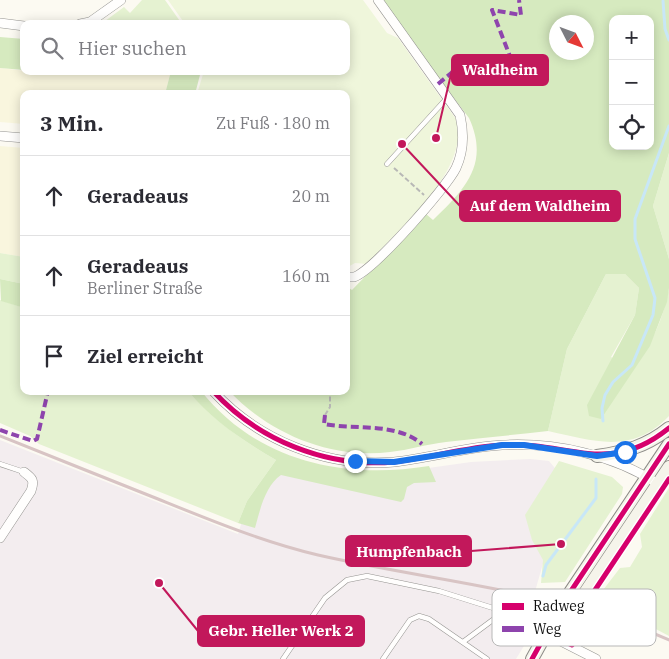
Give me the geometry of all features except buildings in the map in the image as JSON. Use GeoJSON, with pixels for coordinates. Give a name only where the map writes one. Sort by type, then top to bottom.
{"type":"FeatureCollection","features":[{"type":"Feature","properties":{"kind":"street"},"geometry":{"type":"LineString","coordinates":[[93,20],[121,0]]}},
{"type":"Feature","properties":{"kind":"street"},"geometry":{"type":"LineString","coordinates":[[350,277],[355,277],[377,259],[448,183],[457,166],[462,149],[464,131],[460,115],[378,0]]}},
{"type":"Feature","properties":{"kind":"street"},"geometry":{"type":"LineString","coordinates":[[0,23],[20,26]]}},
{"type":"Feature","properties":{"kind":"street"},"geometry":{"type":"LineString","coordinates":[[0,136],[20,138]]}},
{"type":"Feature","properties":{"kind":"street"},"geometry":{"type":"LineString","coordinates":[[217,395],[246,421],[274,438],[296,448],[335,458],[394,462],[479,447],[509,445],[557,448],[597,456],[653,481]]}},
{"type":"Feature","properties":{"kind":"street"},"geometry":{"type":"LineString","coordinates":[[597,456],[625,452],[651,441],[669,428]]}},
{"type":"Feature","properties":{"kind":"street"},"geometry":{"type":"LineString","coordinates":[[653,481],[669,444]]}},
{"type":"Feature","properties":{"kind":"street"},"geometry":{"type":"LineString","coordinates":[[573,589],[653,481],[669,467]]}},
{"type":"Feature","properties":{"kind":"street"},"geometry":{"type":"LineString","coordinates":[[0,538],[32,491],[34,483],[32,478],[24,472]]}},
{"type":"Feature","properties":{"kind":"street"},"geometry":{"type":"LineString","coordinates":[[532,659],[540,646]]}},
{"type":"Feature","properties":{"kind":"street"},"geometry":{"type":"LineString","coordinates":[[571,646],[596,659]]}},
{"type":"Feature","properties":{"kind":"lane"},"geometry":{"type":"LineString","coordinates":[[388,163],[448,98]]}},
{"type":"Feature","properties":{"kind":"lane"},"geometry":{"type":"LineString","coordinates":[[0,464],[24,472]]}},
{"type":"Feature","properties":{"kind":"lane"},"geometry":{"type":"LineString","coordinates":[[283,659],[325,598],[347,580],[367,576],[439,591],[492,609]]}},
{"type":"Feature","properties":{"kind":"lane"},"geometry":{"type":"LineString","coordinates":[[383,659],[410,620],[419,616],[429,619],[487,659]]}},
{"type":"Feature","properties":{"kind":"lane"},"geometry":{"type":"LineString","coordinates":[[463,642],[492,620]]}},
{"type":"Feature","properties":{"kind":"path"},"geometry":{"type":"LineString","coordinates":[[388,163],[431,202]]}},
{"type":"Feature","properties":{"kind":"path"},"geometry":{"type":"LineString","coordinates":[[325,415],[330,407],[330,395]]}},
{"type":"Feature","properties":{"kind":"shaded area"},"geometry":{"type":"Polygon","coordinates":[[[0,68],[20,70],[20,75],[170,75],[166,90],[20,90],[20,124],[0,122],[0,68]]]}},
{"type":"Feature","properties":{"kind":"shaded area"},"geometry":{"type":"Polygon","coordinates":[[[0,146],[20,148],[20,256],[0,253],[0,146]]]}},
{"type":"Feature","properties":{"kind":"shaded area"},"geometry":{"type":"Polygon","coordinates":[[[0,440],[238,534],[248,502],[279,465],[393,473],[471,462],[530,459],[549,461],[559,473],[544,560],[536,589],[492,589],[492,646],[524,646],[516,659],[0,659],[0,440]]]}},
{"type":"Feature","properties":{"kind":"green space"},"geometry":{"type":"Polygon","coordinates":[[[142,0],[165,0],[179,20],[106,20],[124,7],[130,13],[142,0]]]}},
{"type":"Feature","properties":{"kind":"green space"},"geometry":{"type":"Polygon","coordinates":[[[168,0],[363,0],[387,33],[398,38],[458,122],[458,142],[452,161],[428,199],[367,264],[355,263],[350,266],[350,90],[198,90],[203,75],[350,75],[350,20],[182,20],[168,0]]]}},
{"type":"Feature","properties":{"kind":"green space"},"geometry":{"type":"Polygon","coordinates":[[[382,0],[669,0],[669,153],[653,206],[669,259],[667,302],[650,346],[601,419],[589,416],[587,405],[635,315],[639,288],[625,274],[606,274],[567,349],[548,431],[439,443],[390,452],[368,453],[324,447],[302,440],[263,420],[245,406],[233,395],[350,395],[350,289],[352,290],[426,214],[433,220],[464,186],[471,175],[475,162],[477,149],[475,134],[469,118],[393,18],[382,0]]]}},
{"type":"Feature","properties":{"kind":"green space"},"geometry":{"type":"Polygon","coordinates":[[[0,37],[20,39],[20,70],[0,68],[0,37]]]}},
{"type":"Feature","properties":{"kind":"green space"},"geometry":{"type":"Polygon","coordinates":[[[170,75],[200,75],[196,90],[166,90],[170,75]]]}},
{"type":"Feature","properties":{"kind":"green space"},"geometry":{"type":"Polygon","coordinates":[[[669,153],[669,259],[653,206],[669,153]]]}},
{"type":"Feature","properties":{"kind":"green space"},"geometry":{"type":"Polygon","coordinates":[[[0,253],[20,256],[20,283],[0,279],[0,253]]]}},
{"type":"Feature","properties":{"kind":"green space"},"geometry":{"type":"Polygon","coordinates":[[[606,274],[625,274],[639,288],[635,315],[611,357],[633,370],[646,351],[656,331],[664,310],[669,288],[669,416],[655,428],[627,441],[597,441],[548,431],[567,349],[606,274]]]}},
{"type":"Feature","properties":{"kind":"green space"},"geometry":{"type":"Polygon","coordinates":[[[0,279],[20,283],[20,307],[1,301],[0,279]]]}},
{"type":"Feature","properties":{"kind":"green space"},"geometry":{"type":"Polygon","coordinates":[[[0,300],[20,307],[20,395],[192,395],[229,429],[276,460],[247,501],[238,523],[39,444],[30,436],[0,423],[0,300]]]}},
{"type":"Feature","properties":{"kind":"green space"},"geometry":{"type":"Polygon","coordinates":[[[192,395],[205,395],[223,415],[248,434],[275,449],[304,460],[334,467],[365,470],[397,470],[429,466],[436,482],[414,483],[407,487],[404,499],[401,502],[281,475],[267,492],[255,528],[238,523],[247,501],[276,460],[229,429],[192,395]]]}},
{"type":"Feature","properties":{"kind":"green space"},"geometry":{"type":"Polygon","coordinates":[[[559,461],[612,477],[623,487],[622,494],[565,582],[541,583],[543,560],[532,540],[525,515],[559,461]]]}},
{"type":"Feature","properties":{"kind":"green space"},"geometry":{"type":"Polygon","coordinates":[[[669,488],[669,636],[656,629],[656,589],[604,589],[620,568],[630,567],[642,547],[640,534],[669,488]]]}},
{"type":"Feature","properties":{"kind":"waterway"},"geometry":{"type":"LineString","coordinates":[[663,1],[665,29],[669,40]]}},
{"type":"Feature","properties":{"kind":"waterway"},"geometry":{"type":"LineString","coordinates":[[603,421],[602,408],[605,395],[613,382],[632,365],[653,315],[655,298],[635,239],[635,219],[669,126]]}},
{"type":"Feature","properties":{"kind":"waterway"},"geometry":{"type":"LineString","coordinates":[[543,576],[546,565],[596,498],[596,479]]}},
{"type":"Feature","properties":{"kind":"railway"},"geometry":{"type":"LineString","coordinates":[[0,436],[217,523],[277,544],[318,555],[496,589]]}},
{"type":"Feature","properties":{"kind":"railway"},"geometry":{"type":"LineString","coordinates":[[656,635],[669,640]]}},
{"type":"Feature","properties":{"kind":"marked path"},"geometry":{"type":"LineString","coordinates":[[438,84],[455,70],[513,64],[492,10],[521,15],[519,0]]}},
{"type":"Feature","properties":{"kind":"marked path"},"geometry":{"type":"LineString","coordinates":[[0,430],[33,441],[37,439],[47,395]]}},
{"type":"Feature","properties":{"kind":"marked path"},"geometry":{"type":"LineString","coordinates":[[325,415],[324,424],[400,432],[422,444]]}},
{"type":"Feature","properties":{"kind":"cycle path"},"geometry":{"type":"LineString","coordinates":[[217,395],[251,424],[272,437],[319,455],[369,463],[394,462],[502,445],[526,445],[607,454],[627,451],[647,443],[669,428]]}},
{"type":"Feature","properties":{"kind":"cycle path"},"geometry":{"type":"LineString","coordinates":[[572,589],[669,444]]}},
{"type":"Feature","properties":{"kind":"cycle path"},"geometry":{"type":"LineString","coordinates":[[596,589],[669,479]]}},
{"type":"Feature","properties":{"kind":"cycle path"},"geometry":{"type":"LineString","coordinates":[[532,659],[539,646]]}},
{"type":"Feature","properties":{"kind":"place","name":"Waldheim"},"geometry":{"type":"Point","coordinates":[436,138]}},
{"type":"Feature","properties":{"kind":"place","name":"Auf dem Waldheim"},"geometry":{"type":"Point","coordinates":[402,144]}},
{"type":"Feature","properties":{"kind":"place","name":"Humpfenbach"},"geometry":{"type":"Point","coordinates":[561,544]}},
{"type":"Feature","properties":{"kind":"place","name":"Gebr. Heller Werk 2"},"geometry":{"type":"Point","coordinates":[159,583]}},
{"type":"Feature","properties":{"kind":"route"},"geometry":{"type":"LineString","coordinates":[[355,461],[394,462],[459,450],[502,445],[557,448],[597,456],[625,452]]}}]}
